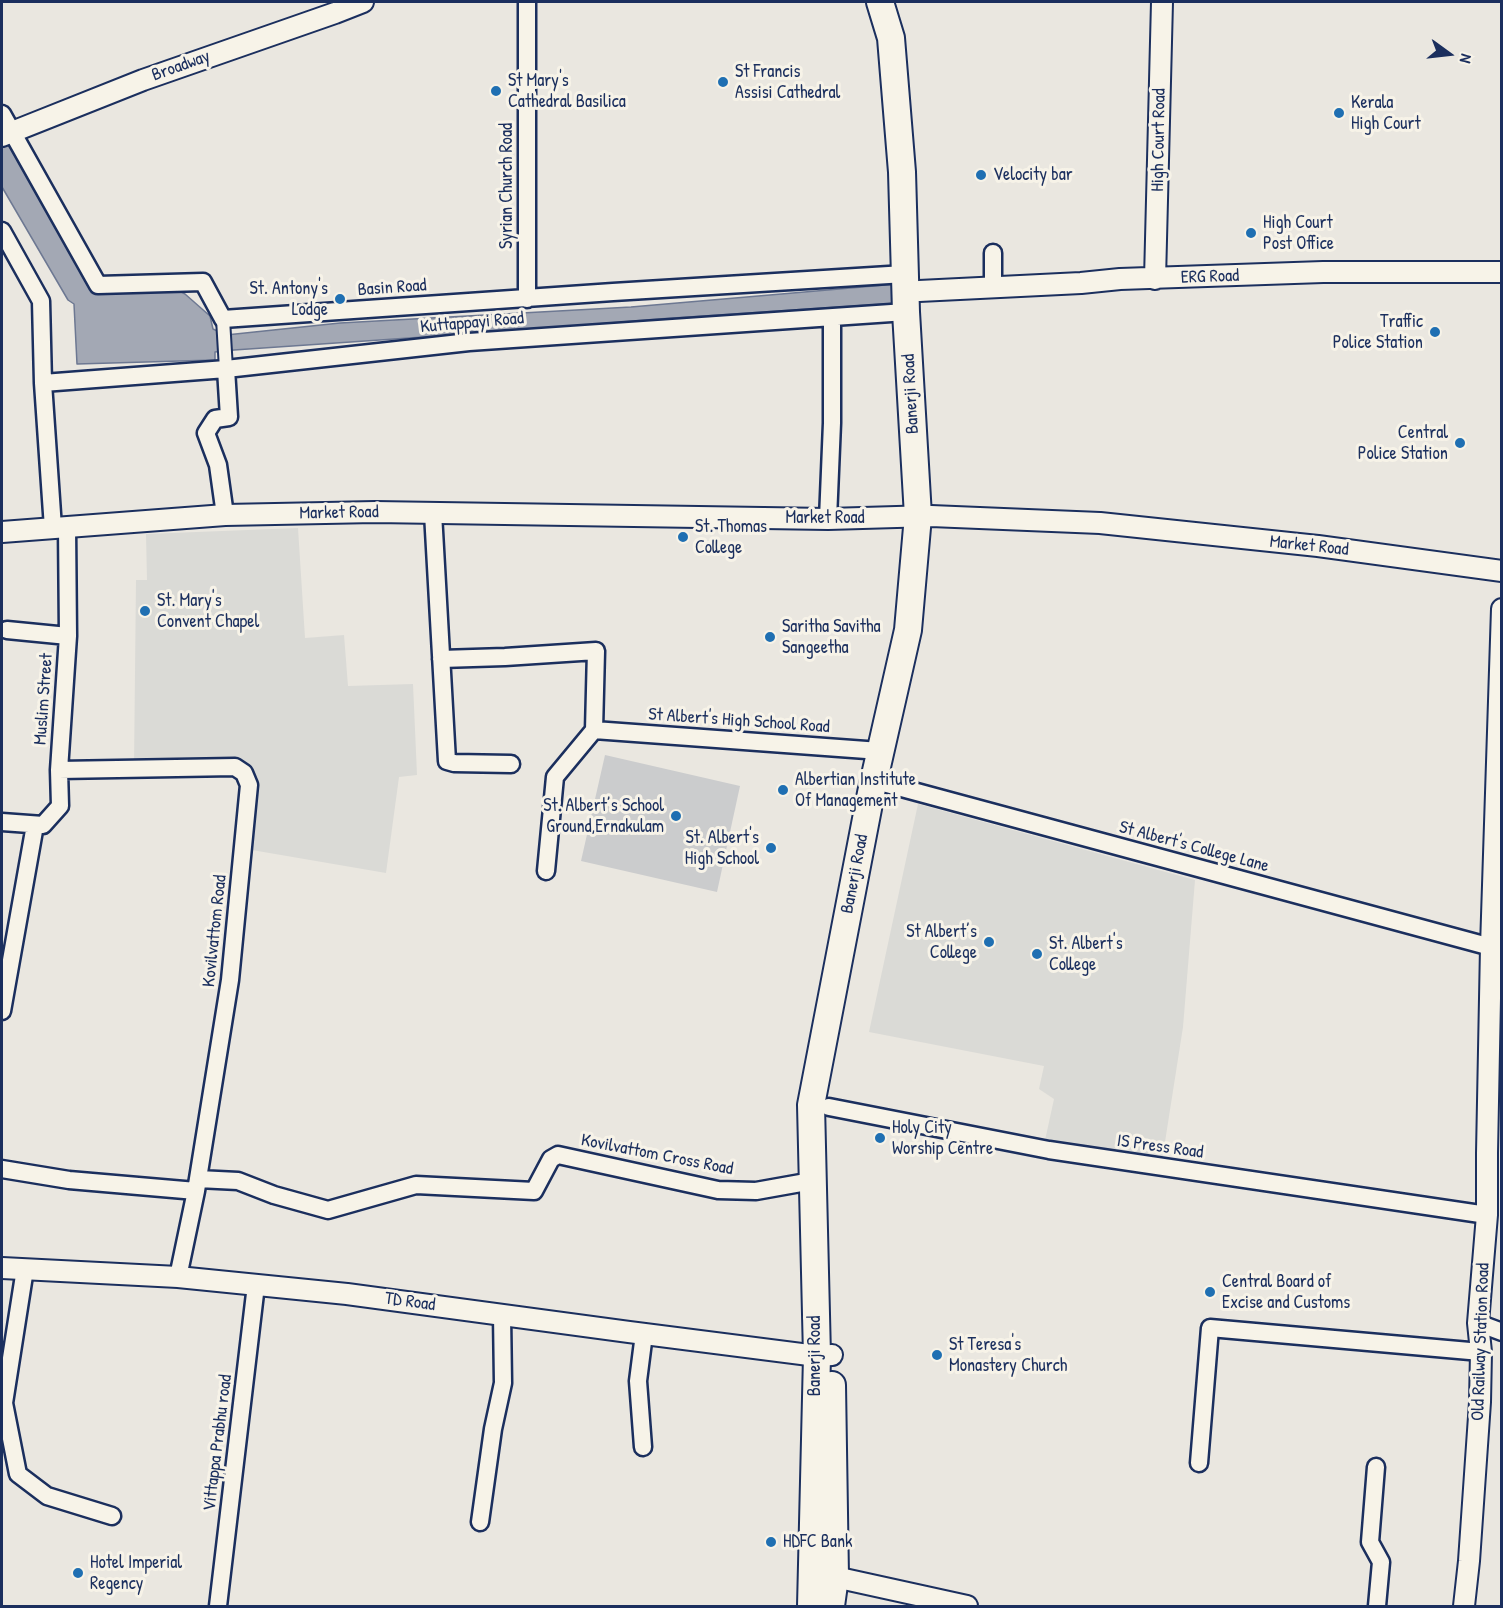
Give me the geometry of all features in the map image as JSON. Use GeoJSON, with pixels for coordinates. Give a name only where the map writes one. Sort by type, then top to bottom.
{"type":"FeatureCollection","features":[{"type":"Feature","properties":{"kind":"main road","name":"Banerji Road"},"geometry":{"type":"LineString","coordinates":[[811,1606],[824,1355],[829,1107],[863,907],[887,784],[921,636],[924,516],[912,292],[891,38],[880,2]]}},
{"type":"Feature","properties":{"kind":"main road","name":"Banerji Road"},"geometry":{"type":"LineString","coordinates":[[894,2],[903,36],[914,171],[912,292]]}},
{"type":"Feature","properties":{"kind":"main road","name":"Banerji Road"},"geometry":{"type":"LineString","coordinates":[[831,1606],[836,1577],[812,1181],[812,1105],[870,793],[908,630],[924,516]]}},
{"type":"Feature","properties":{"kind":"street","name":"Broadway"},"geometry":{"type":"LineString","coordinates":[[7,133],[143,80],[363,2]]}},
{"type":"Feature","properties":{"kind":"street","name":"Syrian Church Road"},"geometry":{"type":"LineString","coordinates":[[527,2],[527,299]]}},
{"type":"Feature","properties":{"kind":"street","name":"High Court Road"},"geometry":{"type":"LineString","coordinates":[[1155,279],[1162,2]]}},
{"type":"Feature","properties":{"kind":"street"},"geometry":{"type":"LineString","coordinates":[[2,114],[7,133],[99,285],[203,282],[223,319],[229,417],[215,418],[206,433],[218,465],[225,515]]}},
{"type":"Feature","properties":{"kind":"street"},"geometry":{"type":"LineString","coordinates":[[2,231],[40,301],[43,383],[60,528]]}},
{"type":"Feature","properties":{"kind":"street"},"geometry":{"type":"LineString","coordinates":[[993,253],[993,288]]}},
{"type":"Feature","properties":{"kind":"street","name":"ERG Road"},"geometry":{"type":"LineString","coordinates":[[912,292],[1323,272],[1502,272]]}},
{"type":"Feature","properties":{"kind":"street","name":"Basin Road"},"geometry":{"type":"LineString","coordinates":[[223,319],[527,299],[912,292]]}},
{"type":"Feature","properties":{"kind":"street","name":"Kuttappayi Road"},"geometry":{"type":"LineString","coordinates":[[43,383],[226,369],[469,342],[832,318],[912,292]]}},
{"type":"Feature","properties":{"kind":"street"},"geometry":{"type":"LineString","coordinates":[[828,519],[832,423],[832,318]]}},
{"type":"Feature","properties":{"kind":"street","name":"Market Road"},"geometry":{"type":"LineString","coordinates":[[2,532],[225,515],[375,512],[828,519],[924,516],[1100,523],[1318,546],[1502,571]]}},
{"type":"Feature","properties":{"kind":"street"},"geometry":{"type":"LineString","coordinates":[[433,513],[447,761],[511,764]]}},
{"type":"Feature","properties":{"kind":"street","name":"Muslim Street"},"geometry":{"type":"LineString","coordinates":[[35,825],[43,825],[60,806],[59,770],[68,636],[60,528]]}},
{"type":"Feature","properties":{"kind":"street","name":"Old Railway Station Road"},"geometry":{"type":"LineString","coordinates":[[1464,1606],[1480,1402],[1481,1352],[1478,1323],[1494,1117],[1491,948],[1497,896],[1502,609]]}},
{"type":"Feature","properties":{"kind":"street"},"geometry":{"type":"LineString","coordinates":[[7,630],[68,636]]}},
{"type":"Feature","properties":{"kind":"street"},"geometry":{"type":"LineString","coordinates":[[441,659],[596,651],[594,730],[555,777],[546,871]]}},
{"type":"Feature","properties":{"kind":"street","name":"St Albert's High School Road"},"geometry":{"type":"LineString","coordinates":[[594,730],[880,751]]}},
{"type":"Feature","properties":{"kind":"street","name":"Kovilvattom Road"},"geometry":{"type":"LineString","coordinates":[[59,770],[234,767],[244,773],[249,785],[230,980],[197,1185],[178,1277]]}},
{"type":"Feature","properties":{"kind":"street","name":"St Albert's College Lane"},"geometry":{"type":"LineString","coordinates":[[887,784],[1491,948]]}},
{"type":"Feature","properties":{"kind":"street"},"geometry":{"type":"LineString","coordinates":[[2,822],[35,825],[2,1011]]}},
{"type":"Feature","properties":{"kind":"street","name":"IS Press Road"},"geometry":{"type":"LineString","coordinates":[[829,1107],[1049,1150],[1487,1215]]}},
{"type":"Feature","properties":{"kind":"street","name":"Kovilvattom Cross Road"},"geometry":{"type":"LineString","coordinates":[[197,1185],[238,1181],[328,1210],[416,1185],[534,1191],[551,1159],[558,1155],[718,1190],[756,1191],[812,1181]]}},
{"type":"Feature","properties":{"kind":"street"},"geometry":{"type":"LineString","coordinates":[[2,1169],[69,1180],[197,1185]]}},
{"type":"Feature","properties":{"kind":"street","name":"TD Road"},"geometry":{"type":"LineString","coordinates":[[2,1268],[178,1277],[347,1294],[644,1334],[824,1355]]}},
{"type":"Feature","properties":{"kind":"street"},"geometry":{"type":"LineString","coordinates":[[25,1269],[4,1403],[18,1474],[47,1496],[112,1516]]}},
{"type":"Feature","properties":{"kind":"street","name":"Vittappa Prabhu road"},"geometry":{"type":"LineString","coordinates":[[218,1606],[256,1285]]}},
{"type":"Feature","properties":{"kind":"street"},"geometry":{"type":"LineString","coordinates":[[480,1521],[493,1430],[503,1383],[502,1315]]}},
{"type":"Feature","properties":{"kind":"street"},"geometry":{"type":"LineString","coordinates":[[1478,1323],[1502,1332]]}},
{"type":"Feature","properties":{"kind":"street"},"geometry":{"type":"LineString","coordinates":[[1199,1463],[1210,1328],[1481,1352]]}},
{"type":"Feature","properties":{"kind":"street"},"geometry":{"type":"LineString","coordinates":[[643,1447],[638,1381],[644,1334]]}},
{"type":"Feature","properties":{"kind":"street"},"geometry":{"type":"LineString","coordinates":[[1376,1467],[1370,1542],[1381,1562],[1377,1606]]}},
{"type":"Feature","properties":{"kind":"street"},"geometry":{"type":"LineString","coordinates":[[836,1577],[967,1606]]}},
{"type":"Feature","properties":{"kind":"shaded area"},"geometry":{"type":"Polygon","coordinates":[[[2,133],[94,292],[112,294],[176,289],[210,316],[213,329],[226,335],[340,323],[631,307],[897,284],[899,303],[234,350],[215,352],[215,360],[77,364],[74,304],[68,300],[2,187],[2,133]]]}},
{"type":"Feature","properties":{"kind":"shaded area"},"geometry":{"type":"Polygon","coordinates":[[[298,528],[305,638],[344,635],[348,686],[413,684],[417,775],[399,777],[386,873],[246,849],[258,778],[247,764],[134,766],[136,580],[147,580],[146,534],[298,528]]]}},
{"type":"Feature","properties":{"kind":"shaded area"},"geometry":{"type":"Polygon","coordinates":[[[605,755],[740,786],[717,892],[581,861],[605,755]]]}},
{"type":"Feature","properties":{"kind":"shaded area","name":"St. Albert's College"},"geometry":{"type":"Polygon","coordinates":[[[918,804],[1195,880],[1183,1027],[1162,1161],[1044,1145],[1054,1099],[1039,1089],[1044,1066],[869,1032],[918,804]]]}},
{"type":"Feature","properties":{"kind":"place","name":"St Francis Assisi Cathedral"},"geometry":{"type":"Point","coordinates":[723,82]}},
{"type":"Feature","properties":{"kind":"place","name":"St Mary's Cathedral Basilica"},"geometry":{"type":"Point","coordinates":[496,91]}},
{"type":"Feature","properties":{"kind":"place","name":"Kerala High Court"},"geometry":{"type":"Point","coordinates":[1339,113]}},
{"type":"Feature","properties":{"kind":"place","name":"Velocity bar"},"geometry":{"type":"Point","coordinates":[981,175]}},
{"type":"Feature","properties":{"kind":"place","name":"High Court Post Office"},"geometry":{"type":"Point","coordinates":[1251,233]}},
{"type":"Feature","properties":{"kind":"place","name":"St. Antony's Lodge"},"geometry":{"type":"Point","coordinates":[340,299]}},
{"type":"Feature","properties":{"kind":"place","name":"Traffic Police Station"},"geometry":{"type":"Point","coordinates":[1435,332]}},
{"type":"Feature","properties":{"kind":"place","name":"Central Police Station"},"geometry":{"type":"Point","coordinates":[1460,443]}},
{"type":"Feature","properties":{"kind":"place","name":"St. Thomas College"},"geometry":{"type":"Point","coordinates":[683,537]}},
{"type":"Feature","properties":{"kind":"place","name":"St. Mary's Convent Chapel"},"geometry":{"type":"Point","coordinates":[145,611]}},
{"type":"Feature","properties":{"kind":"place","name":"Saritha Savitha Sangeetha"},"geometry":{"type":"Point","coordinates":[770,637]}},
{"type":"Feature","properties":{"kind":"place","name":"Albertian Institute Of Management"},"geometry":{"type":"Point","coordinates":[783,790]}},
{"type":"Feature","properties":{"kind":"place","name":"St. Albert’s School Ground,Ernakulam"},"geometry":{"type":"Point","coordinates":[676,816]}},
{"type":"Feature","properties":{"kind":"place","name":"St. Albert's High School"},"geometry":{"type":"Point","coordinates":[771,848]}},
{"type":"Feature","properties":{"kind":"place","name":"St Albert’s College"},"geometry":{"type":"Point","coordinates":[989,942]}},
{"type":"Feature","properties":{"kind":"place","name":"St. Albert's College"},"geometry":{"type":"Point","coordinates":[1037,954]}},
{"type":"Feature","properties":{"kind":"place","name":"Holy City Worship Centre"},"geometry":{"type":"Point","coordinates":[880,1138]}},
{"type":"Feature","properties":{"kind":"place","name":"Central Board of Excise and Customs"},"geometry":{"type":"Point","coordinates":[1210,1292]}},
{"type":"Feature","properties":{"kind":"place","name":"St Teresa's Monastery Church"},"geometry":{"type":"Point","coordinates":[937,1355]}},
{"type":"Feature","properties":{"kind":"place","name":"HDFC Bank"},"geometry":{"type":"Point","coordinates":[771,1542]}},
{"type":"Feature","properties":{"kind":"place","name":"Hotel Imperial Regency"},"geometry":{"type":"Point","coordinates":[78,1573]}}]}
